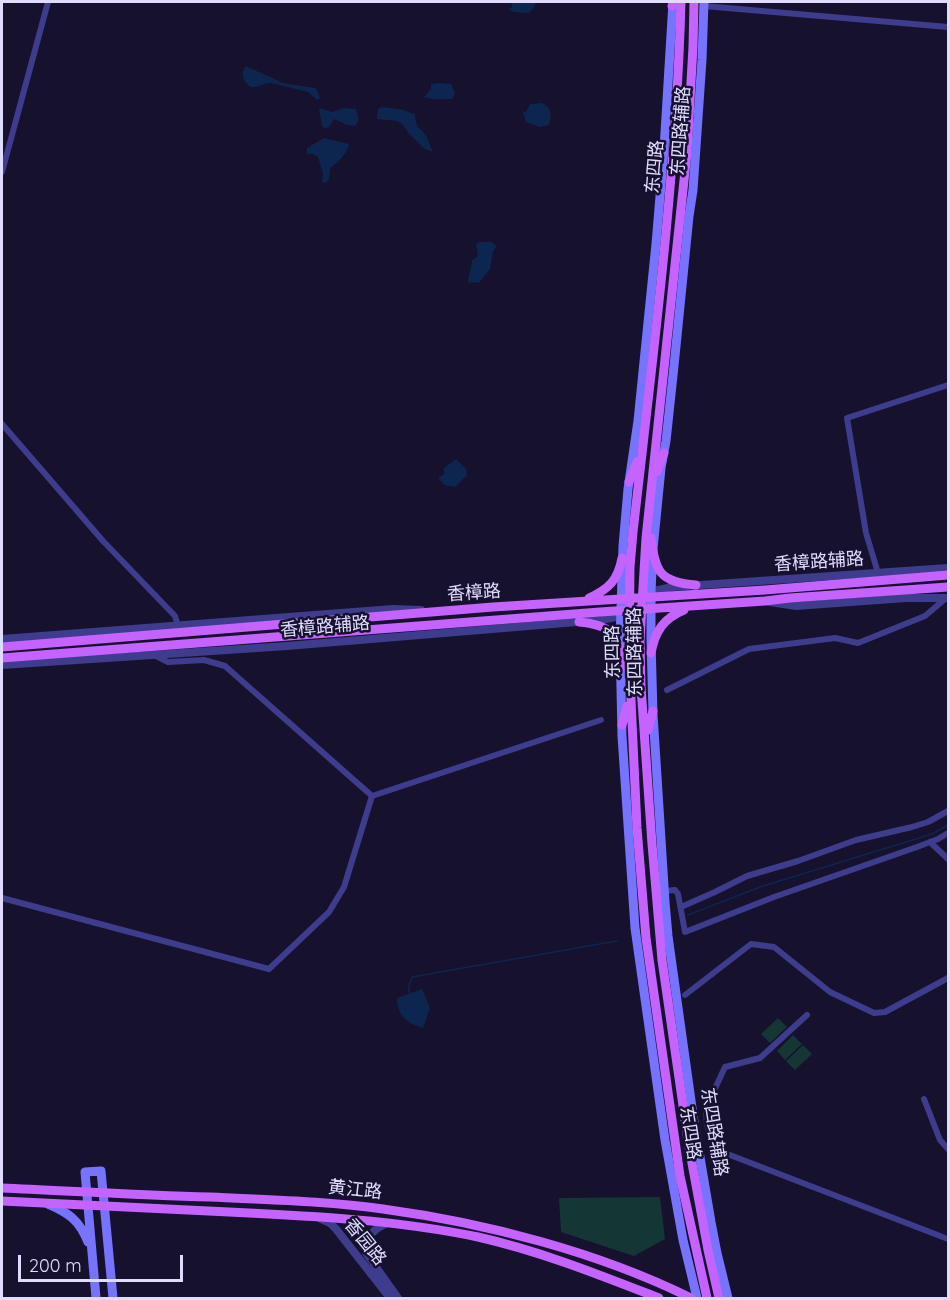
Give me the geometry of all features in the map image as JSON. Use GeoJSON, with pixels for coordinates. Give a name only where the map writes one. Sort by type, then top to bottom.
{"type":"FeatureCollection","features":[{"type":"Feature","properties":{"kind":"main road","name":"东四路"},"geometry":{"type":"LineString","coordinates":[[674,2],[676,121],[666,246],[625,613],[637,828],[646,938],[680,1176],[707,1299]]}},
{"type":"Feature","properties":{"kind":"main road","name":"东四路辅路"},"geometry":{"type":"LineString","coordinates":[[626,598],[622,558],[629,482],[638,421],[664,149],[674,2]]}},
{"type":"Feature","properties":{"kind":"main road","name":"东四路"},"geometry":{"type":"LineString","coordinates":[[694,2],[687,152],[648,518],[642,687],[653,866],[662,960],[689,1147],[719,1299]]}},
{"type":"Feature","properties":{"kind":"main road"},"geometry":{"type":"LineString","coordinates":[[694,18],[703,3]]}},
{"type":"Feature","properties":{"kind":"main road","name":"东四路辅路"},"geometry":{"type":"LineString","coordinates":[[647,595],[696,156],[703,3]]}},
{"type":"Feature","properties":{"kind":"main road"},"geometry":{"type":"LineString","coordinates":[[629,482],[642,449]]}},
{"type":"Feature","properties":{"kind":"main road"},"geometry":{"type":"LineString","coordinates":[[652,486],[664,453]]}},
{"type":"Feature","properties":{"kind":"main road"},"geometry":{"type":"LineString","coordinates":[[648,518],[657,567],[664,576],[677,583],[696,585]]}},
{"type":"Feature","properties":{"kind":"main road"},"geometry":{"type":"LineString","coordinates":[[578,602],[599,593],[610,585],[618,574],[622,558]]}},
{"type":"Feature","properties":{"kind":"main road","name":"香樟路"},"geometry":{"type":"LineString","coordinates":[[2,647],[647,595],[948,575]]}},
{"type":"Feature","properties":{"kind":"main road","name":"香樟路"},"geometry":{"type":"LineString","coordinates":[[2,657],[625,613],[948,587]]}},
{"type":"Feature","properties":{"kind":"main road"},"geometry":{"type":"LineString","coordinates":[[651,652],[655,635],[668,618],[698,606]]}},
{"type":"Feature","properties":{"kind":"main road","name":"东四路辅路"},"geometry":{"type":"LineString","coordinates":[[645,610],[651,652],[664,891],[672,964],[694,1122],[715,1243],[728,1299]]}},
{"type":"Feature","properties":{"kind":"main road","name":"东四路辅路"},"geometry":{"type":"LineString","coordinates":[[625,613],[620,649],[622,724],[631,874],[639,957],[668,1160],[697,1299]]}},
{"type":"Feature","properties":{"kind":"main road"},"geometry":{"type":"LineString","coordinates":[[579,622],[595,624],[606,629],[616,639],[629,680]]}},
{"type":"Feature","properties":{"kind":"main road"},"geometry":{"type":"LineString","coordinates":[[84,652],[117,656]]}},
{"type":"Feature","properties":{"kind":"main road"},"geometry":{"type":"LineString","coordinates":[[622,724],[630,695]]}},
{"type":"Feature","properties":{"kind":"main road"},"geometry":{"type":"LineString","coordinates":[[646,738],[653,711]]}},
{"type":"Feature","properties":{"kind":"main road"},"geometry":{"type":"LineString","coordinates":[[96,1299],[85,1172],[101,1171],[113,1299]]}},
{"type":"Feature","properties":{"kind":"main road","name":"黄江路"},"geometry":{"type":"LineString","coordinates":[[2,1188],[325,1203],[383,1209],[509,1234],[576,1253],[635,1273],[691,1299]]}},
{"type":"Feature","properties":{"kind":"main road"},"geometry":{"type":"LineString","coordinates":[[46,1190],[50,1196],[45,1203],[64,1211],[75,1219],[91,1249]]}},
{"type":"Feature","properties":{"kind":"main road","name":"黄江路"},"geometry":{"type":"LineString","coordinates":[[2,1201],[389,1222],[453,1232],[507,1245],[592,1272],[659,1299]]}},
{"type":"Feature","properties":{"kind":"street"},"geometry":{"type":"LineString","coordinates":[[2,172],[48,2]]}},
{"type":"Feature","properties":{"kind":"street"},"geometry":{"type":"LineString","coordinates":[[703,3],[948,27]]}},
{"type":"Feature","properties":{"kind":"street"},"geometry":{"type":"LineString","coordinates":[[878,573],[866,533],[847,418],[948,385]]}},
{"type":"Feature","properties":{"kind":"street"},"geometry":{"type":"LineString","coordinates":[[2,424],[103,541],[175,616],[178,626]]}},
{"type":"Feature","properties":{"kind":"street","name":"香樟路辅路"},"geometry":{"type":"LineString","coordinates":[[647,595],[672,587],[948,568]]}},
{"type":"Feature","properties":{"kind":"street","name":"香樟路"},"geometry":{"type":"LineString","coordinates":[[765,602],[796,606],[906,598],[946,598]]}},
{"type":"Feature","properties":{"kind":"street"},"geometry":{"type":"LineString","coordinates":[[667,690],[749,649],[835,638],[858,643],[924,616],[946,598]]}},
{"type":"Feature","properties":{"kind":"street"},"geometry":{"type":"LineString","coordinates":[[2,639],[393,609],[440,612]]}},
{"type":"Feature","properties":{"kind":"street","name":"香樟路辅路"},"geometry":{"type":"LineString","coordinates":[[2,665],[579,622],[601,620],[625,613]]}},
{"type":"Feature","properties":{"kind":"street"},"geometry":{"type":"LineString","coordinates":[[151,654],[168,662],[204,660],[225,666],[372,796]]}},
{"type":"Feature","properties":{"kind":"street"},"geometry":{"type":"LineString","coordinates":[[372,796],[601,720]]}},
{"type":"Feature","properties":{"kind":"street"},"geometry":{"type":"LineString","coordinates":[[2,898],[269,969],[329,912],[344,887],[372,796]]}},
{"type":"Feature","properties":{"kind":"street"},"geometry":{"type":"LineString","coordinates":[[681,907],[747,876],[856,840],[928,822],[948,811]]}},
{"type":"Feature","properties":{"kind":"street"},"geometry":{"type":"LineString","coordinates":[[664,891],[675,890],[681,907],[685,932],[774,897],[930,842],[948,832]]}},
{"type":"Feature","properties":{"kind":"street"},"geometry":{"type":"LineString","coordinates":[[930,842],[948,858]]}},
{"type":"Feature","properties":{"kind":"street"},"geometry":{"type":"LineString","coordinates":[[685,995],[751,944],[774,947],[830,992],[874,1013],[885,1012],[948,978]]}},
{"type":"Feature","properties":{"kind":"street"},"geometry":{"type":"LineString","coordinates":[[807,1015],[760,1058],[725,1067],[706,1108],[707,1125],[717,1150],[948,1239]]}},
{"type":"Feature","properties":{"kind":"street"},"geometry":{"type":"LineString","coordinates":[[924,1099],[940,1140],[948,1149]]}},
{"type":"Feature","properties":{"kind":"street","name":"香园路"},"geometry":{"type":"LineString","coordinates":[[309,1216],[323,1219],[336,1229],[390,1299]]}},
{"type":"Feature","properties":{"kind":"street","name":"香园路"},"geometry":{"type":"LineString","coordinates":[[389,1222],[372,1232],[366,1244],[366,1253],[398,1299]]}},
{"type":"Feature","properties":{"kind":"green space"},"geometry":{"type":"Polygon","coordinates":[[[778,1018],[787,1027],[770,1043],[761,1034],[778,1018]]]}},
{"type":"Feature","properties":{"kind":"green space"},"geometry":{"type":"Polygon","coordinates":[[[793,1035],[802,1044],[785,1060],[777,1051],[793,1035]]]}},
{"type":"Feature","properties":{"kind":"green space"},"geometry":{"type":"Polygon","coordinates":[[[803,1045],[812,1054],[795,1070],[786,1061],[803,1045]]]}},
{"type":"Feature","properties":{"kind":"green space"},"geometry":{"type":"Polygon","coordinates":[[[660,1197],[665,1239],[634,1256],[561,1232],[559,1198],[660,1197]]]}},
{"type":"Feature","properties":{"kind":"water"},"geometry":{"type":"Polygon","coordinates":[[[512,2],[535,2],[535,6],[529,13],[514,12],[508,9],[512,7],[512,2]]]}},
{"type":"Feature","properties":{"kind":"water"},"geometry":{"type":"Polygon","coordinates":[[[245,67],[283,83],[315,88],[320,98],[317,100],[308,92],[271,83],[251,87],[244,78],[245,67]]]}},
{"type":"Feature","properties":{"kind":"water"},"geometry":{"type":"Polygon","coordinates":[[[431,84],[451,84],[455,93],[452,99],[424,97],[431,89],[431,84]]]}},
{"type":"Feature","properties":{"kind":"water"},"geometry":{"type":"Polygon","coordinates":[[[542,103],[548,107],[550,112],[549,125],[539,127],[526,122],[523,112],[526,112],[530,104],[542,103]]]}},
{"type":"Feature","properties":{"kind":"water"},"geometry":{"type":"Polygon","coordinates":[[[382,107],[415,114],[417,125],[427,137],[433,152],[425,149],[397,121],[377,119],[378,109],[382,107]]]}},
{"type":"Feature","properties":{"kind":"water"},"geometry":{"type":"Polygon","coordinates":[[[319,108],[332,112],[344,108],[356,109],[358,122],[355,126],[347,125],[334,119],[325,129],[322,126],[319,108]]]}},
{"type":"Feature","properties":{"kind":"water"},"geometry":{"type":"Polygon","coordinates":[[[324,138],[349,144],[344,154],[330,168],[329,179],[326,183],[322,182],[323,173],[318,157],[307,154],[307,148],[324,138]]]}},
{"type":"Feature","properties":{"kind":"water"},"geometry":{"type":"Polygon","coordinates":[[[491,242],[497,246],[493,251],[490,269],[479,283],[468,283],[472,260],[478,254],[476,244],[491,242]]]}},
{"type":"Feature","properties":{"kind":"water"},"geometry":{"type":"Polygon","coordinates":[[[456,459],[466,469],[467,475],[455,487],[445,485],[438,478],[444,474],[444,468],[456,459]]]}},
{"type":"Feature","properties":{"kind":"water"},"geometry":{"type":"Polygon","coordinates":[[[422,989],[430,1008],[423,1028],[404,1018],[397,1004],[397,998],[422,989]]]}},
{"type":"Feature","properties":{"kind":"waterway"},"geometry":{"type":"LineString","coordinates":[[688,915],[760,887],[932,834],[948,825]]}},
{"type":"Feature","properties":{"kind":"waterway"},"geometry":{"type":"LineString","coordinates":[[409,993],[412,977],[617,941]]}}]}
